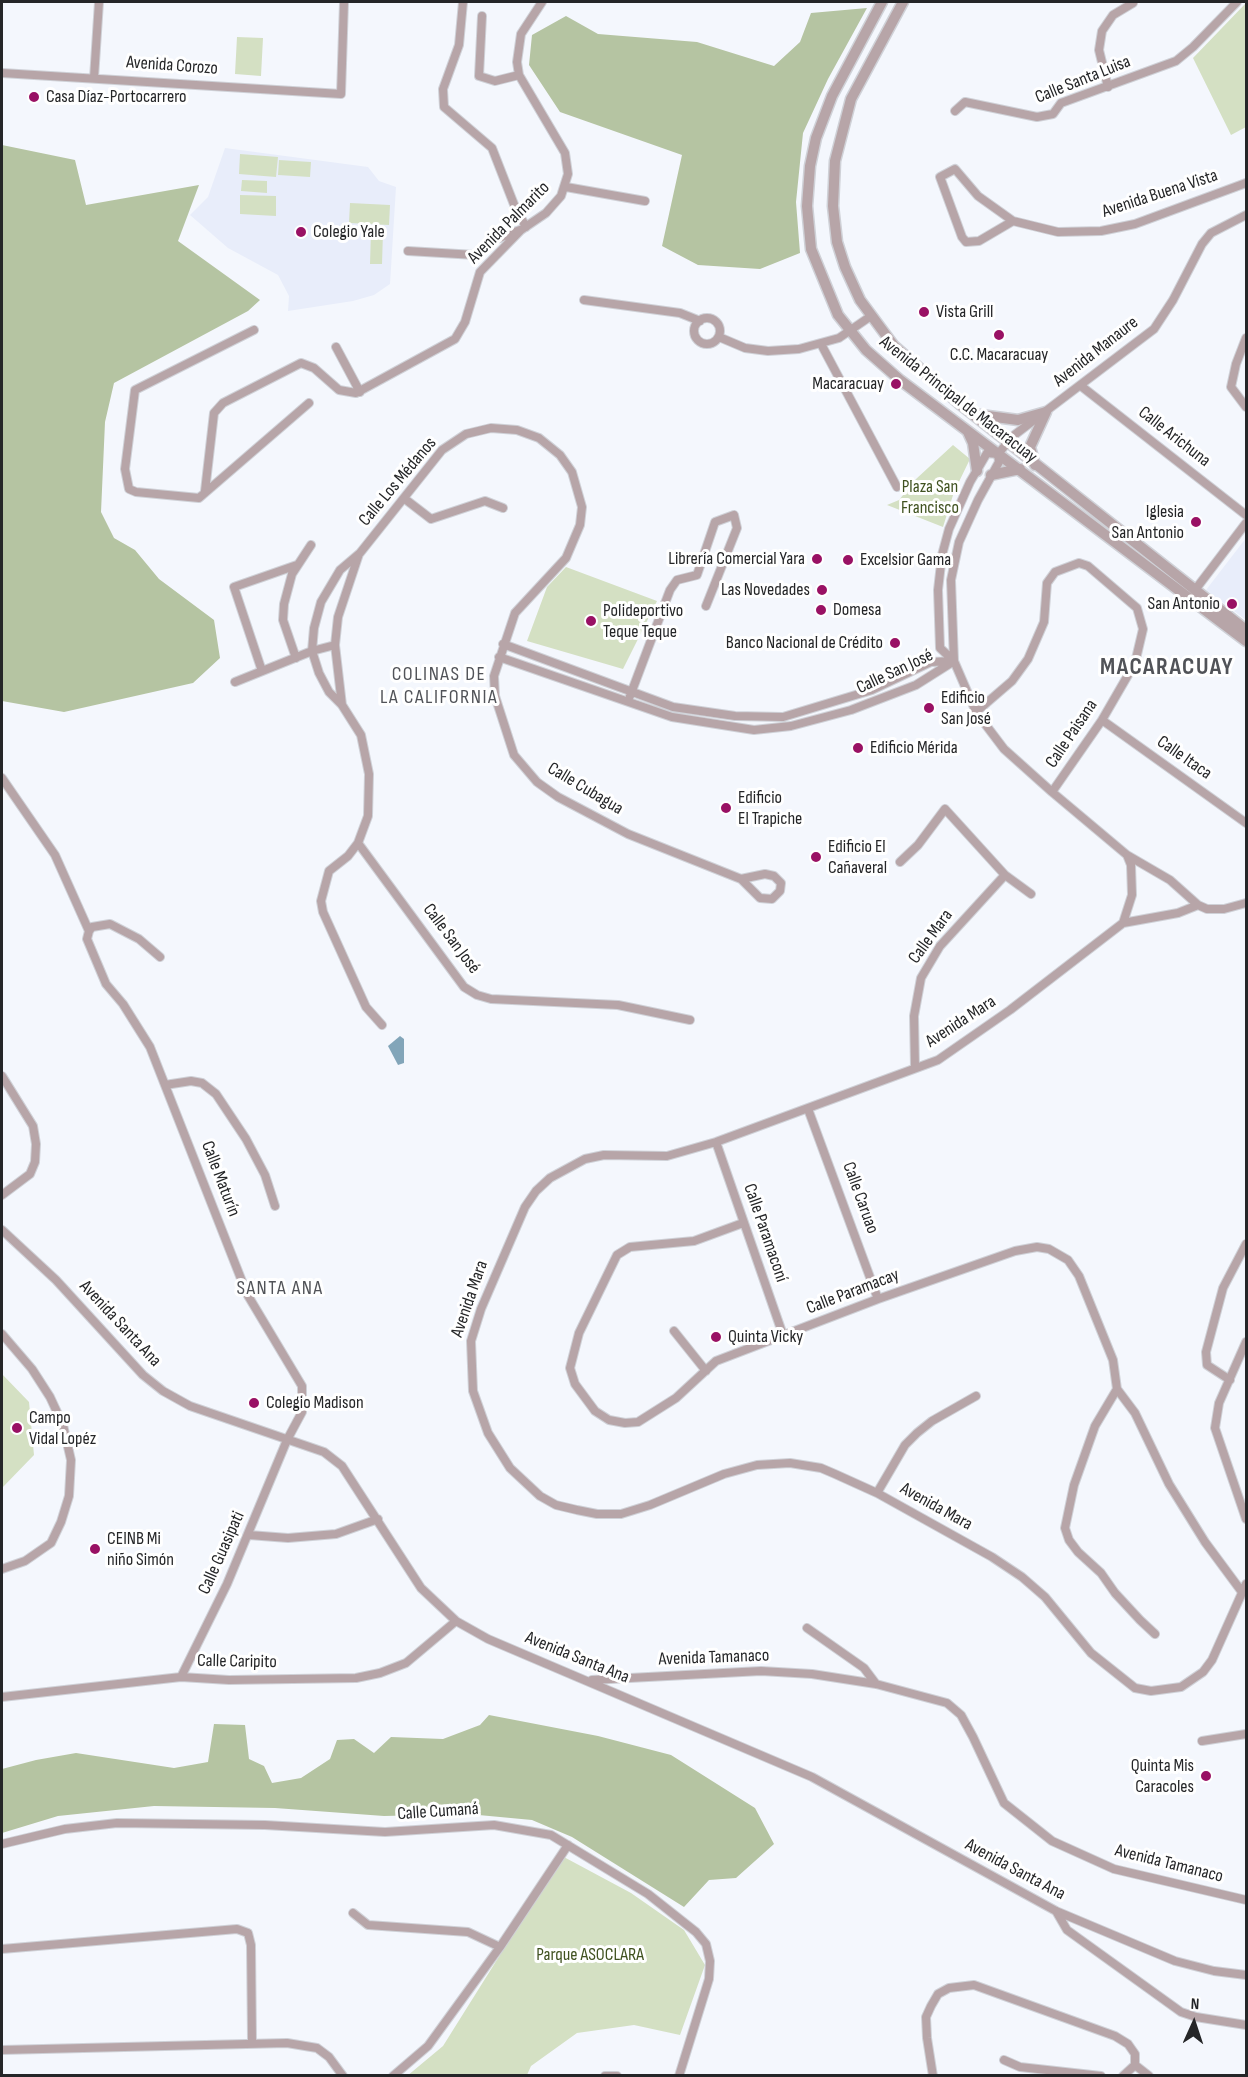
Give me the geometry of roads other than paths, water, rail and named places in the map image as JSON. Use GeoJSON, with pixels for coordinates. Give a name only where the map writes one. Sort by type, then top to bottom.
{"type":"FeatureCollection","features":[{"type":"Feature","properties":{"kind":"street"},"geometry":{"type":"LineString","coordinates":[[94,78],[99,2]]}},
{"type":"Feature","properties":{"kind":"street","name":"Avenida Corozo"},"geometry":{"type":"LineString","coordinates":[[2,73],[341,94],[344,2]]}},
{"type":"Feature","properties":{"kind":"street"},"geometry":{"type":"LineString","coordinates":[[408,251],[475,255],[494,240],[524,228],[492,148],[444,107],[443,89],[459,45],[463,2]]}},
{"type":"Feature","properties":{"kind":"street"},"geometry":{"type":"LineString","coordinates":[[482,16],[479,76],[495,81],[519,75],[517,52],[521,34],[542,2]]}},
{"type":"Feature","properties":{"kind":"street","name":"Avenida Principal de Macaracuay"},"geometry":{"type":"LineString","coordinates":[[882,2],[838,81],[816,138],[808,180],[811,249],[838,315],[881,364],[1246,640]]}},
{"type":"Feature","properties":{"kind":"street","name":"Avenida Principal de Macaracuay"},"geometry":{"type":"LineString","coordinates":[[903,2],[851,99],[834,169],[833,206],[839,250],[849,277],[871,316],[901,353],[1037,468],[1246,630]]}},
{"type":"Feature","properties":{"kind":"street","name":"Calle Santa Luisa"},"geometry":{"type":"LineString","coordinates":[[955,111],[965,102],[1037,117],[1053,114],[1061,103],[1176,61],[1237,2]]}},
{"type":"Feature","properties":{"kind":"street"},"geometry":{"type":"LineString","coordinates":[[1108,87],[1098,50],[1102,31],[1113,15],[1132,3]]}},
{"type":"Feature","properties":{"kind":"street","name":"Avenida Palmarito"},"geometry":{"type":"LineString","coordinates":[[360,392],[455,339],[465,322],[480,272],[524,228],[546,213],[566,187],[568,162],[561,141],[519,75]]}},
{"type":"Feature","properties":{"kind":"street","name":"Avenida Buena Vista"},"geometry":{"type":"LineString","coordinates":[[1013,220],[979,242],[966,242],[962,237],[940,177],[955,169],[978,196],[1013,220],[1058,232],[1101,231],[1135,224],[1246,183]]}},
{"type":"Feature","properties":{"kind":"street"},"geometry":{"type":"LineString","coordinates":[[566,187],[645,201]]}},
{"type":"Feature","properties":{"kind":"street","name":"Avenida Manaure"},"geometry":{"type":"LineString","coordinates":[[998,454],[1007,442],[1154,329],[1173,300],[1202,244],[1211,233],[1246,214]]}},
{"type":"Feature","properties":{"kind":"street"},"geometry":{"type":"LineString","coordinates":[[584,300],[680,313],[700,321]]}},
{"type":"Feature","properties":{"kind":"street"},"geometry":{"type":"LineString","coordinates":[[719,337],[745,348],[768,351],[821,344],[850,331],[871,316]]}},
{"type":"Feature","properties":{"kind":"street"},"geometry":{"type":"LineString","coordinates":[[708,318],[716,321],[720,329],[719,337],[713,343],[701,343],[694,332],[700,321],[708,318]]}},
{"type":"Feature","properties":{"kind":"street"},"geometry":{"type":"LineString","coordinates":[[254,330],[135,390],[125,469],[129,489],[136,492],[199,498],[309,403]]}},
{"type":"Feature","properties":{"kind":"street"},"geometry":{"type":"LineString","coordinates":[[1246,338],[1236,364],[1232,387],[1246,407]]}},
{"type":"Feature","properties":{"kind":"street"},"geometry":{"type":"LineString","coordinates":[[821,344],[897,487]]}},
{"type":"Feature","properties":{"kind":"street"},"geometry":{"type":"LineString","coordinates":[[205,491],[214,413],[223,403],[301,363],[314,368],[339,390],[351,394],[360,392],[336,347]]}},
{"type":"Feature","properties":{"kind":"street","name":"Calle Arichuna"},"geometry":{"type":"LineString","coordinates":[[1081,386],[1246,515]]}},
{"type":"Feature","properties":{"kind":"street"},"geometry":{"type":"LineString","coordinates":[[972,414],[1018,420],[1046,412]]}},
{"type":"Feature","properties":{"kind":"street"},"geometry":{"type":"LineString","coordinates":[[1037,468],[1031,458],[1030,447],[1046,412]]}},
{"type":"Feature","properties":{"kind":"street","name":"Calle Los Médanos"},"geometry":{"type":"LineString","coordinates":[[382,1025],[366,1007],[323,912],[321,901],[329,871],[348,856],[358,843],[368,816],[369,774],[361,735],[342,705],[329,692],[319,673],[312,651],[314,628],[321,602],[340,570],[360,553],[442,450],[465,434],[491,428],[518,430],[540,438],[560,455],[572,472],[582,507],[580,525],[566,558],[515,613],[499,657]]}},
{"type":"Feature","properties":{"kind":"street"},"geometry":{"type":"LineString","coordinates":[[968,431],[974,443],[977,471]]}},
{"type":"Feature","properties":{"kind":"street"},"geometry":{"type":"LineString","coordinates":[[954,661],[940,648],[939,572],[949,530],[977,471],[987,453],[998,454],[999,462],[959,542],[950,598],[954,661],[976,712],[1004,749],[1127,855],[1170,880],[1198,905],[1207,909],[1224,909],[1246,903]]}},
{"type":"Feature","properties":{"kind":"street"},"geometry":{"type":"LineString","coordinates":[[992,476],[1020,470]]}},
{"type":"Feature","properties":{"kind":"street"},"geometry":{"type":"LineString","coordinates":[[405,499],[431,519],[485,501],[503,508]]}},
{"type":"Feature","properties":{"kind":"street"},"geometry":{"type":"LineString","coordinates":[[628,703],[670,590],[677,580],[697,575],[715,522],[732,514],[736,528],[706,606]]}},
{"type":"Feature","properties":{"kind":"street"},"geometry":{"type":"LineString","coordinates":[[1195,590],[1246,523]]}},
{"type":"Feature","properties":{"kind":"street"},"geometry":{"type":"LineString","coordinates":[[262,671],[234,587],[297,565],[304,559],[311,545]]}},
{"type":"Feature","properties":{"kind":"street","name":"Calle Los Médanos"},"geometry":{"type":"LineString","coordinates":[[342,705],[335,645],[338,617],[360,553]]}},
{"type":"Feature","properties":{"kind":"street","name":"Calle Paisana"},"geometry":{"type":"LineString","coordinates":[[976,712],[1012,681],[1035,646],[1044,622],[1047,583],[1055,572],[1079,563],[1102,577],[1137,608],[1143,629],[1135,663],[1102,720],[1052,792]]}},
{"type":"Feature","properties":{"kind":"street"},"geometry":{"type":"LineString","coordinates":[[296,658],[283,620],[287,588],[297,565]]}},
{"type":"Feature","properties":{"kind":"street","name":"Calle San José"},"geometry":{"type":"LineString","coordinates":[[503,644],[673,706],[735,716],[783,717],[872,690],[931,662],[954,661]]}},
{"type":"Feature","properties":{"kind":"street"},"geometry":{"type":"LineString","coordinates":[[235,682],[312,651],[335,645]]}},
{"type":"Feature","properties":{"kind":"street","name":"Calle San José"},"geometry":{"type":"LineString","coordinates":[[499,657],[672,717],[754,730],[791,726],[876,702],[916,685],[954,661]]}},
{"type":"Feature","properties":{"kind":"street","name":"Calle Cubagua"},"geometry":{"type":"LineString","coordinates":[[499,657],[494,676],[500,713],[514,755],[537,782],[558,797],[628,834],[741,879]]}},
{"type":"Feature","properties":{"kind":"street"},"geometry":{"type":"LineString","coordinates":[[872,690],[876,702]]}},
{"type":"Feature","properties":{"kind":"street","name":"Calle Itaca"},"geometry":{"type":"LineString","coordinates":[[1102,720],[1246,823]]}},
{"type":"Feature","properties":{"kind":"street","name":"Calle Maturín"},"geometry":{"type":"LineString","coordinates":[[2,778],[55,855],[89,931],[87,939],[106,984],[123,1004],[150,1047],[247,1294],[302,1386],[302,1412],[287,1440]]}},
{"type":"Feature","properties":{"kind":"street"},"geometry":{"type":"LineString","coordinates":[[900,862],[918,845],[945,808],[1005,875],[1031,894]]}},
{"type":"Feature","properties":{"kind":"street","name":"Calle San José"},"geometry":{"type":"LineString","coordinates":[[358,843],[464,987],[477,995],[491,999],[618,1005],[690,1020]]}},
{"type":"Feature","properties":{"kind":"street"},"geometry":{"type":"LineString","coordinates":[[1127,855],[1131,865],[1132,895],[1123,923],[1178,913],[1198,905]]}},
{"type":"Feature","properties":{"kind":"street","name":"Calle Mara"},"geometry":{"type":"LineString","coordinates":[[915,1068],[914,1016],[921,978],[940,946],[1005,875]]}},
{"type":"Feature","properties":{"kind":"street","name":"Avenida Mara"},"geometry":{"type":"LineString","coordinates":[[1123,923],[968,1041],[938,1060],[716,1142],[667,1156],[604,1155],[585,1159],[566,1167],[536,1191],[514,1229],[480,1309],[471,1341],[473,1390],[488,1433],[510,1468],[540,1496],[556,1505],[597,1514],[621,1514],[660,1501],[724,1474],[775,1463],[821,1468],[877,1493],[992,1557],[1022,1577],[1046,1596],[1091,1653],[1135,1688],[1166,1689],[1194,1680],[1212,1660],[1244,1588]]}},
{"type":"Feature","properties":{"kind":"street"},"geometry":{"type":"LineString","coordinates":[[89,931],[92,927],[110,924],[139,939],[160,957]]}},
{"type":"Feature","properties":{"kind":"street"},"geometry":{"type":"LineString","coordinates":[[2,1076],[33,1126],[36,1144],[35,1162],[30,1174],[2,1195]]}},
{"type":"Feature","properties":{"kind":"street"},"geometry":{"type":"LineString","coordinates":[[165,1085],[190,1080],[202,1083],[216,1094],[251,1148],[265,1175],[275,1206]]}},
{"type":"Feature","properties":{"kind":"street","name":"Calle Caruao"},"geometry":{"type":"LineString","coordinates":[[808,1109],[878,1299]]}},
{"type":"Feature","properties":{"kind":"street","name":"Calle Paramaconí"},"geometry":{"type":"LineString","coordinates":[[716,1142],[783,1335]]}},
{"type":"Feature","properties":{"kind":"street","name":"Calle Paramacay"},"geometry":{"type":"LineString","coordinates":[[743,1223],[694,1240],[630,1247],[617,1255],[579,1333],[570,1368],[575,1384],[595,1411],[609,1420],[625,1423],[638,1422],[688,1388],[716,1361],[878,1299],[1015,1251],[1037,1247],[1049,1249],[1068,1260],[1079,1276],[1113,1360],[1117,1389],[1135,1413],[1169,1484],[1205,1542],[1244,1588]]}},
{"type":"Feature","properties":{"kind":"street","name":"Avenida Santa Ana"},"geometry":{"type":"LineString","coordinates":[[2,1230],[56,1280],[143,1375],[163,1391],[190,1406],[324,1452],[342,1466],[421,1588],[456,1622],[488,1640],[590,1680],[812,1777],[1056,1911],[1175,1961],[1214,1971],[1246,1975]]}},
{"type":"Feature","properties":{"kind":"street"},"geometry":{"type":"LineString","coordinates":[[1230,1380],[1207,1365],[1206,1352],[1223,1288],[1246,1244]]}},
{"type":"Feature","properties":{"kind":"street"},"geometry":{"type":"LineString","coordinates":[[674,1331],[706,1371]]}},
{"type":"Feature","properties":{"kind":"street"},"geometry":{"type":"LineString","coordinates":[[2,1334],[32,1369],[50,1397],[63,1425],[71,1460],[69,1496],[62,1522],[51,1543],[25,1561],[2,1569]]}},
{"type":"Feature","properties":{"kind":"street"},"geometry":{"type":"LineString","coordinates":[[1246,1342],[1219,1402],[1215,1428],[1246,1520]]}},
{"type":"Feature","properties":{"kind":"street"},"geometry":{"type":"LineString","coordinates":[[1117,1389],[1095,1426],[1074,1485],[1065,1528],[1078,1552],[1101,1573],[1115,1593],[1155,1634]]}},
{"type":"Feature","properties":{"kind":"street"},"geometry":{"type":"LineString","coordinates":[[877,1493],[905,1445],[917,1433],[976,1396]]}},
{"type":"Feature","properties":{"kind":"street","name":"Calle Guasipati"},"geometry":{"type":"LineString","coordinates":[[182,1677],[249,1535],[287,1440]]}},
{"type":"Feature","properties":{"kind":"street"},"geometry":{"type":"LineString","coordinates":[[249,1535],[288,1538],[336,1534],[378,1519]]}},
{"type":"Feature","properties":{"kind":"street","name":"Calle Caripito"},"geometry":{"type":"LineString","coordinates":[[2,1697],[182,1677],[229,1680],[356,1678],[380,1673],[406,1663],[456,1622]]}},
{"type":"Feature","properties":{"kind":"street"},"geometry":{"type":"LineString","coordinates":[[807,1628],[864,1668],[876,1684]]}},
{"type":"Feature","properties":{"kind":"street","name":"Avenida Tamanaco"},"geometry":{"type":"LineString","coordinates":[[590,1680],[761,1671],[812,1674],[876,1684],[947,1703],[961,1715],[1004,1803],[1052,1841],[1114,1869],[1147,1879],[1246,1900]]}},
{"type":"Feature","properties":{"kind":"street"},"geometry":{"type":"LineString","coordinates":[[1202,1741],[1246,1734]]}},
{"type":"Feature","properties":{"kind":"street","name":"Calle Cumaná"},"geometry":{"type":"LineString","coordinates":[[2,1844],[65,1829],[117,1823],[264,1825],[385,1832],[494,1825],[551,1835],[648,1894],[696,1932],[706,1944],[710,1961],[709,1978],[679,2076]]}},
{"type":"Feature","properties":{"kind":"street"},"geometry":{"type":"LineString","coordinates":[[393,2076],[428,2046],[500,1947],[568,1845]]}},
{"type":"Feature","properties":{"kind":"street"},"geometry":{"type":"LineString","coordinates":[[1056,1911],[1067,1930],[1181,2012],[1196,2017],[1246,2025]]}},
{"type":"Feature","properties":{"kind":"street"},"geometry":{"type":"LineString","coordinates":[[353,1913],[368,1925],[468,1932],[500,1947]]}},
{"type":"Feature","properties":{"kind":"street"},"geometry":{"type":"LineString","coordinates":[[2,1949],[237,1929],[248,1933],[251,1945],[252,2042]]}},
{"type":"Feature","properties":{"kind":"street"},"geometry":{"type":"LineString","coordinates":[[933,2076],[926,2018],[938,1994],[961,1985],[974,1984],[1115,2036],[1128,2044],[1135,2054],[1135,2065],[1123,2076]]}},
{"type":"Feature","properties":{"kind":"street"},"geometry":{"type":"LineString","coordinates":[[2,2050],[252,2042],[317,2048],[329,2057],[343,2076]]}},
{"type":"Feature","properties":{"kind":"street"},"geometry":{"type":"LineString","coordinates":[[1004,2060],[1020,2067],[1101,2076]]}},
{"type":"Feature","properties":{"kind":"street"},"geometry":{"type":"LineString","coordinates":[[1135,2065],[1149,2076]]}},
{"type":"Feature","properties":{"kind":"street"},"geometry":{"type":"LineString","coordinates":[[605,2076],[617,2076]]}},
{"type":"Feature","properties":{"kind":"water"},"geometry":{"type":"Polygon","coordinates":[[[400,1036],[404,1039],[404,1063],[398,1065],[388,1046],[400,1036]]]}},
{"type":"Feature","properties":{"kind":"place","name":"Casa Díaz-Portocarrero"},"geometry":{"type":"Point","coordinates":[34,97]}},
{"type":"Feature","properties":{"kind":"place","name":"Colegio Yale"},"geometry":{"type":"Point","coordinates":[301,232]}},
{"type":"Feature","properties":{"kind":"place","name":"Vista Grill"},"geometry":{"type":"Point","coordinates":[924,312]}},
{"type":"Feature","properties":{"kind":"place","name":"C.C. Macaracuay"},"geometry":{"type":"Point","coordinates":[999,335]}},
{"type":"Feature","properties":{"kind":"place","name":"Macaracuay"},"geometry":{"type":"Point","coordinates":[896,384]}},
{"type":"Feature","properties":{"kind":"place","name":"Iglesia San Antonio"},"geometry":{"type":"Point","coordinates":[1196,522]}},
{"type":"Feature","properties":{"kind":"place","name":"Librería Comercial Yara"},"geometry":{"type":"Point","coordinates":[817,559]}},
{"type":"Feature","properties":{"kind":"place","name":"Excelsior Gama"},"geometry":{"type":"Point","coordinates":[848,560]}},
{"type":"Feature","properties":{"kind":"place","name":"Las Novedades"},"geometry":{"type":"Point","coordinates":[822,590]}},
{"type":"Feature","properties":{"kind":"place","name":"San Antonio"},"geometry":{"type":"Point","coordinates":[1232,604]}},
{"type":"Feature","properties":{"kind":"place","name":"Domesa"},"geometry":{"type":"Point","coordinates":[821,610]}},
{"type":"Feature","properties":{"kind":"place","name":"Polideportivo Teque Teque"},"geometry":{"type":"Point","coordinates":[591,621]}},
{"type":"Feature","properties":{"kind":"place","name":"Banco Nacional de Crédito"},"geometry":{"type":"Point","coordinates":[895,643]}},
{"type":"Feature","properties":{"kind":"place","name":"Edificio San José"},"geometry":{"type":"Point","coordinates":[929,708]}},
{"type":"Feature","properties":{"kind":"place","name":"Edificio Mérida"},"geometry":{"type":"Point","coordinates":[858,748]}},
{"type":"Feature","properties":{"kind":"place","name":"Edificio El Trapiche"},"geometry":{"type":"Point","coordinates":[726,808]}},
{"type":"Feature","properties":{"kind":"place","name":"Edificio El Cañaveral"},"geometry":{"type":"Point","coordinates":[816,857]}},
{"type":"Feature","properties":{"kind":"place","name":"Quinta Vicky"},"geometry":{"type":"Point","coordinates":[716,1337]}},
{"type":"Feature","properties":{"kind":"place","name":"Colegio Madison"},"geometry":{"type":"Point","coordinates":[254,1403]}},
{"type":"Feature","properties":{"kind":"place","name":"Campo Vidal Lopéz"},"geometry":{"type":"Point","coordinates":[17,1428]}},
{"type":"Feature","properties":{"kind":"place","name":"CEINB Mi niño Simón"},"geometry":{"type":"Point","coordinates":[95,1549]}},
{"type":"Feature","properties":{"kind":"place","name":"Quinta Mis Caracoles"},"geometry":{"type":"Point","coordinates":[1206,1776]}},
{"type":"Feature","properties":{"kind":"district","name":"MACARACUAY"},"geometry":{"type":"Point","coordinates":[1167,668]}},
{"type":"Feature","properties":{"kind":"district","name":"COLINAS DE LA CALIFORNIA"},"geometry":{"type":"Point","coordinates":[439,686]}},
{"type":"Feature","properties":{"kind":"district","name":"SANTA ANA"},"geometry":{"type":"Point","coordinates":[280,1289]}},
{"type":"Feature","properties":{"kind":"park label","name":"Plaza San Francisco"},"geometry":{"type":"Point","coordinates":[930,497]}},
{"type":"Feature","properties":{"kind":"park label","name":"Parque ASOCLARA"},"geometry":{"type":"Point","coordinates":[590,1955]}}]}
